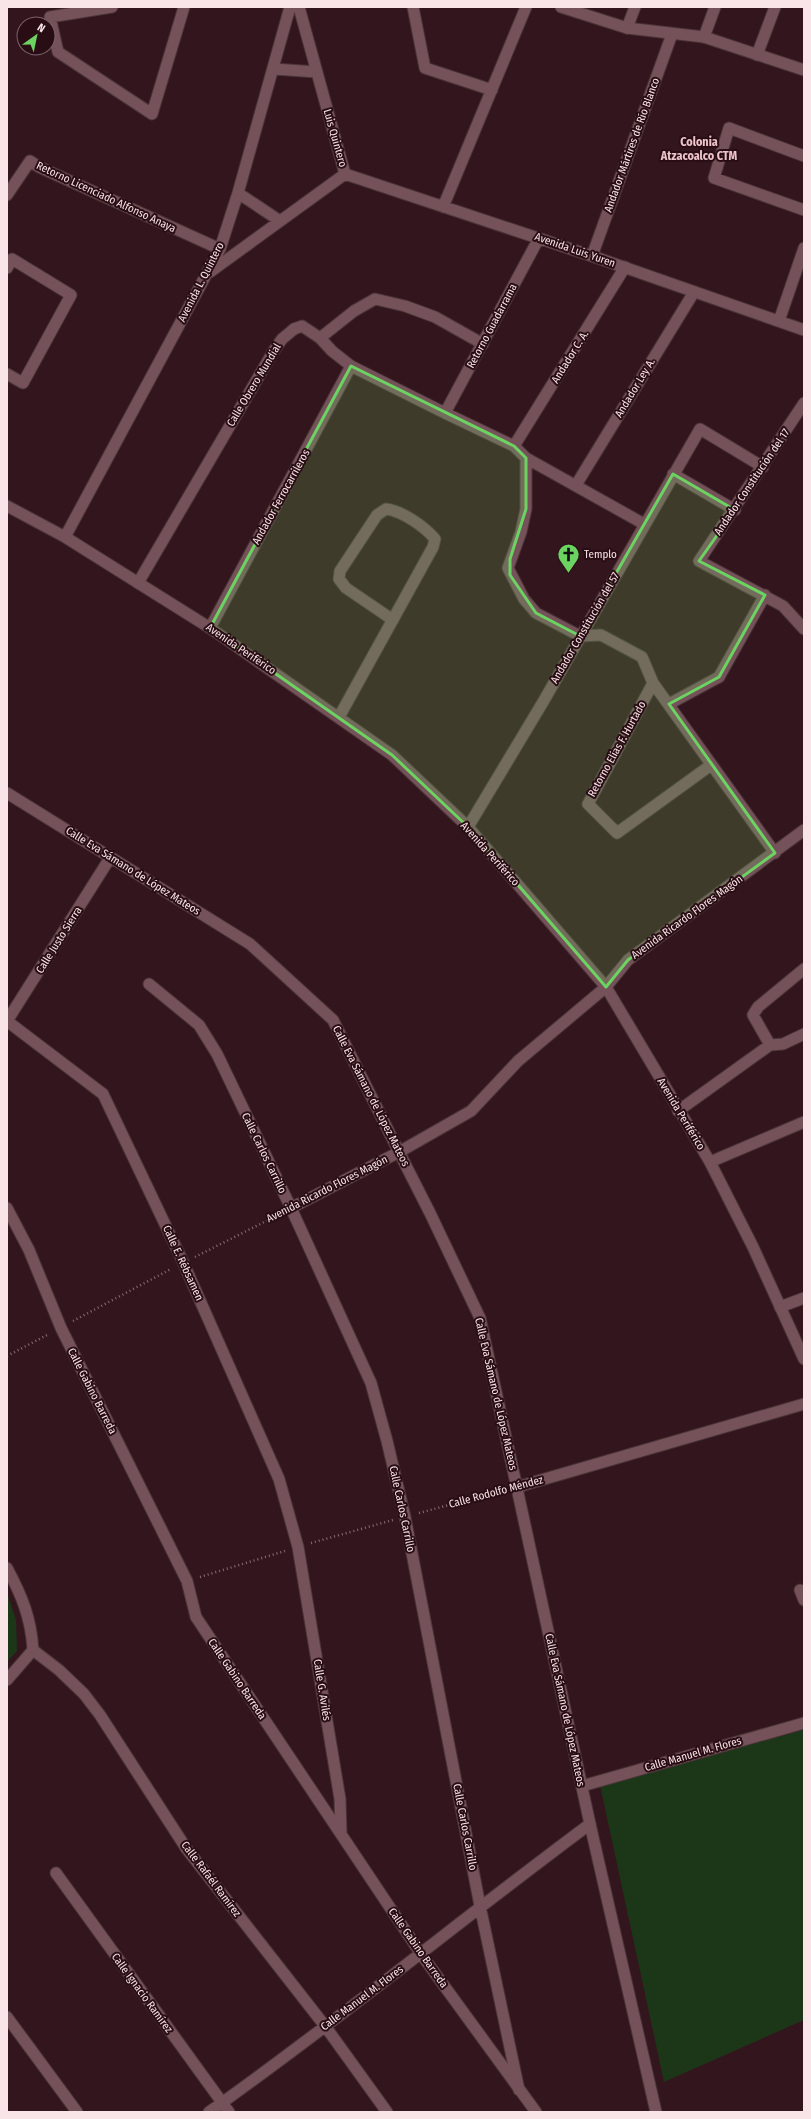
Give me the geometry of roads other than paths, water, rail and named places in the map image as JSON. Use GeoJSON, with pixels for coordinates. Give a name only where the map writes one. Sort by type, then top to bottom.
{"type":"FeatureCollection","features":[{"type":"Feature","properties":{"kind":"street"},"geometry":{"type":"LineString","coordinates":[[112,7],[50,18],[58,52],[152,114],[184,7]]}},
{"type":"Feature","properties":{"kind":"street","name":"Avenida L. Quintero"},"geometry":{"type":"LineString","coordinates":[[65,537],[208,274],[220,249],[274,69],[290,7]]}},
{"type":"Feature","properties":{"kind":"street","name":"Luis Quintero"},"geometry":{"type":"LineString","coordinates":[[208,274],[345,174],[299,7]]}},
{"type":"Feature","properties":{"kind":"street"},"geometry":{"type":"LineString","coordinates":[[413,7],[425,68],[492,90]]}},
{"type":"Feature","properties":{"kind":"street"},"geometry":{"type":"LineString","coordinates":[[443,207],[526,7]]}},
{"type":"Feature","properties":{"kind":"street"},"geometry":{"type":"LineString","coordinates":[[561,7],[627,28],[704,37],[804,70]]}},
{"type":"Feature","properties":{"kind":"street"},"geometry":{"type":"LineString","coordinates":[[627,28],[635,7]]}},
{"type":"Feature","properties":{"kind":"street"},"geometry":{"type":"LineString","coordinates":[[704,37],[714,7]]}},
{"type":"Feature","properties":{"kind":"street"},"geometry":{"type":"LineString","coordinates":[[757,55],[775,7]]}},
{"type":"Feature","properties":{"kind":"street","name":"Andador Mártires de Río Blanco"},"geometry":{"type":"LineString","coordinates":[[592,256],[672,34]]}},
{"type":"Feature","properties":{"kind":"street"},"geometry":{"type":"LineString","coordinates":[[274,69],[317,72]]}},
{"type":"Feature","properties":{"kind":"street"},"geometry":{"type":"LineString","coordinates":[[804,156],[729,128],[714,178],[804,210]]}},
{"type":"Feature","properties":{"kind":"street","name":"Retorno Licenciado Alfonso Anaya"},"geometry":{"type":"LineString","coordinates":[[7,196],[30,161],[39,167],[220,249]]}},
{"type":"Feature","properties":{"kind":"street","name":"Avenida Luis Yuren"},"geometry":{"type":"LineString","coordinates":[[345,174],[592,256],[804,330]]}},
{"type":"Feature","properties":{"kind":"street"},"geometry":{"type":"LineString","coordinates":[[238,193],[280,221]]}},
{"type":"Feature","properties":{"kind":"street","name":"Retorno Guadarrama"},"geometry":{"type":"LineString","coordinates":[[445,413],[539,238]]}},
{"type":"Feature","properties":{"kind":"street"},"geometry":{"type":"LineString","coordinates":[[779,321],[804,248]]}},
{"type":"Feature","properties":{"kind":"street"},"geometry":{"type":"LineString","coordinates":[[7,268],[12,259],[71,295],[23,383],[7,374]]}},
{"type":"Feature","properties":{"kind":"street","name":"Andador C. A."},"geometry":{"type":"LineString","coordinates":[[514,446],[625,268]]}},
{"type":"Feature","properties":{"kind":"street","name":"Andador Ley A."},"geometry":{"type":"LineString","coordinates":[[576,485],[694,292]]}},
{"type":"Feature","properties":{"kind":"street"},"geometry":{"type":"LineString","coordinates":[[320,338],[354,311],[375,299],[405,306],[435,317],[483,344]]}},
{"type":"Feature","properties":{"kind":"street","name":"Calle Obrero Mundial"},"geometry":{"type":"LineString","coordinates":[[138,583],[273,352],[282,339],[294,329],[302,326],[320,338],[332,351],[352,366],[514,446],[526,458],[644,524]]}},
{"type":"Feature","properties":{"kind":"street","name":"Andador Ferrocarrileros"},"geometry":{"type":"LineString","coordinates":[[210,628],[352,366]]}},
{"type":"Feature","properties":{"kind":"street","name":"Andador Constitución del 17"},"geometry":{"type":"LineString","coordinates":[[765,595],[699,561],[735,510],[804,403]]}},
{"type":"Feature","properties":{"kind":"street","name":"Andador Constitución del 57"},"geometry":{"type":"LineString","coordinates":[[468,827],[543,702],[700,429],[763,467]]}},
{"type":"Feature","properties":{"kind":"street"},"geometry":{"type":"LineString","coordinates":[[526,458],[526,509],[521,532],[508,568],[510,575],[524,599],[536,613],[580,636],[600,635],[642,657],[653,683],[711,766],[775,853]]}},
{"type":"Feature","properties":{"kind":"street"},"geometry":{"type":"LineString","coordinates":[[673,474],[735,510]]}},
{"type":"Feature","properties":{"kind":"street","name":"Avenida Periférico"},"geometry":{"type":"LineString","coordinates":[[7,506],[65,537],[210,628],[340,717],[392,755],[468,827],[606,987],[678,1111],[710,1162],[753,1247],[804,1359]]}},
{"type":"Feature","properties":{"kind":"street"},"geometry":{"type":"LineString","coordinates":[[340,717],[433,547],[435,539],[429,532],[394,510],[386,509],[377,515],[340,571],[339,579],[346,588],[393,620]]}},
{"type":"Feature","properties":{"kind":"street"},"geometry":{"type":"LineString","coordinates":[[669,704],[719,677],[765,595],[783,606],[804,630]]}},
{"type":"Feature","properties":{"kind":"street","name":"Retorno Elías F. Hurtado"},"geometry":{"type":"LineString","coordinates":[[653,683],[588,804],[617,833],[711,766]]}},
{"type":"Feature","properties":{"kind":"street","name":"Calle Eva Sámano de López Mateos"},"geometry":{"type":"LineString","coordinates":[[7,793],[250,944],[333,1020],[430,1212],[480,1318],[590,1824],[656,2112]]}},
{"type":"Feature","properties":{"kind":"street","name":"Avenida Ricardo Flores Magón"},"geometry":{"type":"LineString","coordinates":[[291,1208],[399,1152],[471,1111],[518,1060],[606,987],[628,960],[775,853],[804,830]]}},
{"type":"Feature","properties":{"kind":"street","name":"Calle Justo Sierra"},"geometry":{"type":"LineString","coordinates":[[7,1021],[110,858]]}},
{"type":"Feature","properties":{"kind":"street"},"geometry":{"type":"LineString","coordinates":[[770,1045],[753,1015],[758,1007],[804,969]]}},
{"type":"Feature","properties":{"kind":"street","name":"Calle Carlos Carrillo"},"geometry":{"type":"LineString","coordinates":[[149,984],[199,1025],[217,1054],[291,1208],[371,1383],[387,1440],[405,1517],[480,1906],[519,2090]]}},
{"type":"Feature","properties":{"kind":"street","name":"Calle E. Rébsamen"},"geometry":{"type":"LineString","coordinates":[[7,1021],[103,1094],[184,1262],[279,1479],[298,1547]]}},
{"type":"Feature","properties":{"kind":"street"},"geometry":{"type":"LineString","coordinates":[[678,1111],[770,1045],[783,1044],[804,1034]]}},
{"type":"Feature","properties":{"kind":"street"},"geometry":{"type":"LineString","coordinates":[[710,1162],[804,1122]]}},
{"type":"Feature","properties":{"kind":"street","name":"Calle Gabino Barreda"},"geometry":{"type":"LineString","coordinates":[[7,1208],[29,1250],[61,1328],[187,1581],[196,1617],[421,1954],[536,2112]]}},
{"type":"Feature","properties":{"kind":"street"},"geometry":{"type":"LineString","coordinates":[[780,1308],[804,1298]]}},
{"type":"Feature","properties":{"kind":"street","name":"Calle Rodolfo Méndez"},"geometry":{"type":"LineString","coordinates":[[517,1487],[804,1404]]}},
{"type":"Feature","properties":{"kind":"street","name":"Calle G. Avilés"},"geometry":{"type":"LineString","coordinates":[[298,1547],[340,1799],[341,1834]]}},
{"type":"Feature","properties":{"kind":"street"},"geometry":{"type":"LineString","coordinates":[[7,1568],[22,1594],[32,1631],[33,1650],[7,1680]]}},
{"type":"Feature","properties":{"kind":"street","name":"Calle Rafaél Ramírez"},"geometry":{"type":"LineString","coordinates":[[33,1650],[59,1670],[84,1694],[100,1715],[186,1848],[325,2026],[387,2112]]}},
{"type":"Feature","properties":{"kind":"street","name":"Calle Manuel M. Flores"},"geometry":{"type":"LineString","coordinates":[[582,1786],[804,1723]]}},
{"type":"Feature","properties":{"kind":"street","name":"Calle Manuel M. Flores"},"geometry":{"type":"LineString","coordinates":[[209,2112],[421,1954],[480,1906],[590,1824]]}},
{"type":"Feature","properties":{"kind":"street","name":"Calle Ignacio Ramírez"},"geometry":{"type":"LineString","coordinates":[[56,1873],[229,2112]]}},
{"type":"Feature","properties":{"kind":"street"},"geometry":{"type":"LineString","coordinates":[[7,2017],[78,2112]]}},
{"type":"Feature","properties":{"kind":"place","name":"Templo"},"geometry":{"type":"Point","coordinates":[569,574]}},
{"type":"Feature","properties":{"kind":"district","name":"Colonia Atzacoalco CTM"},"geometry":{"type":"Point","coordinates":[699,149]}}]}
